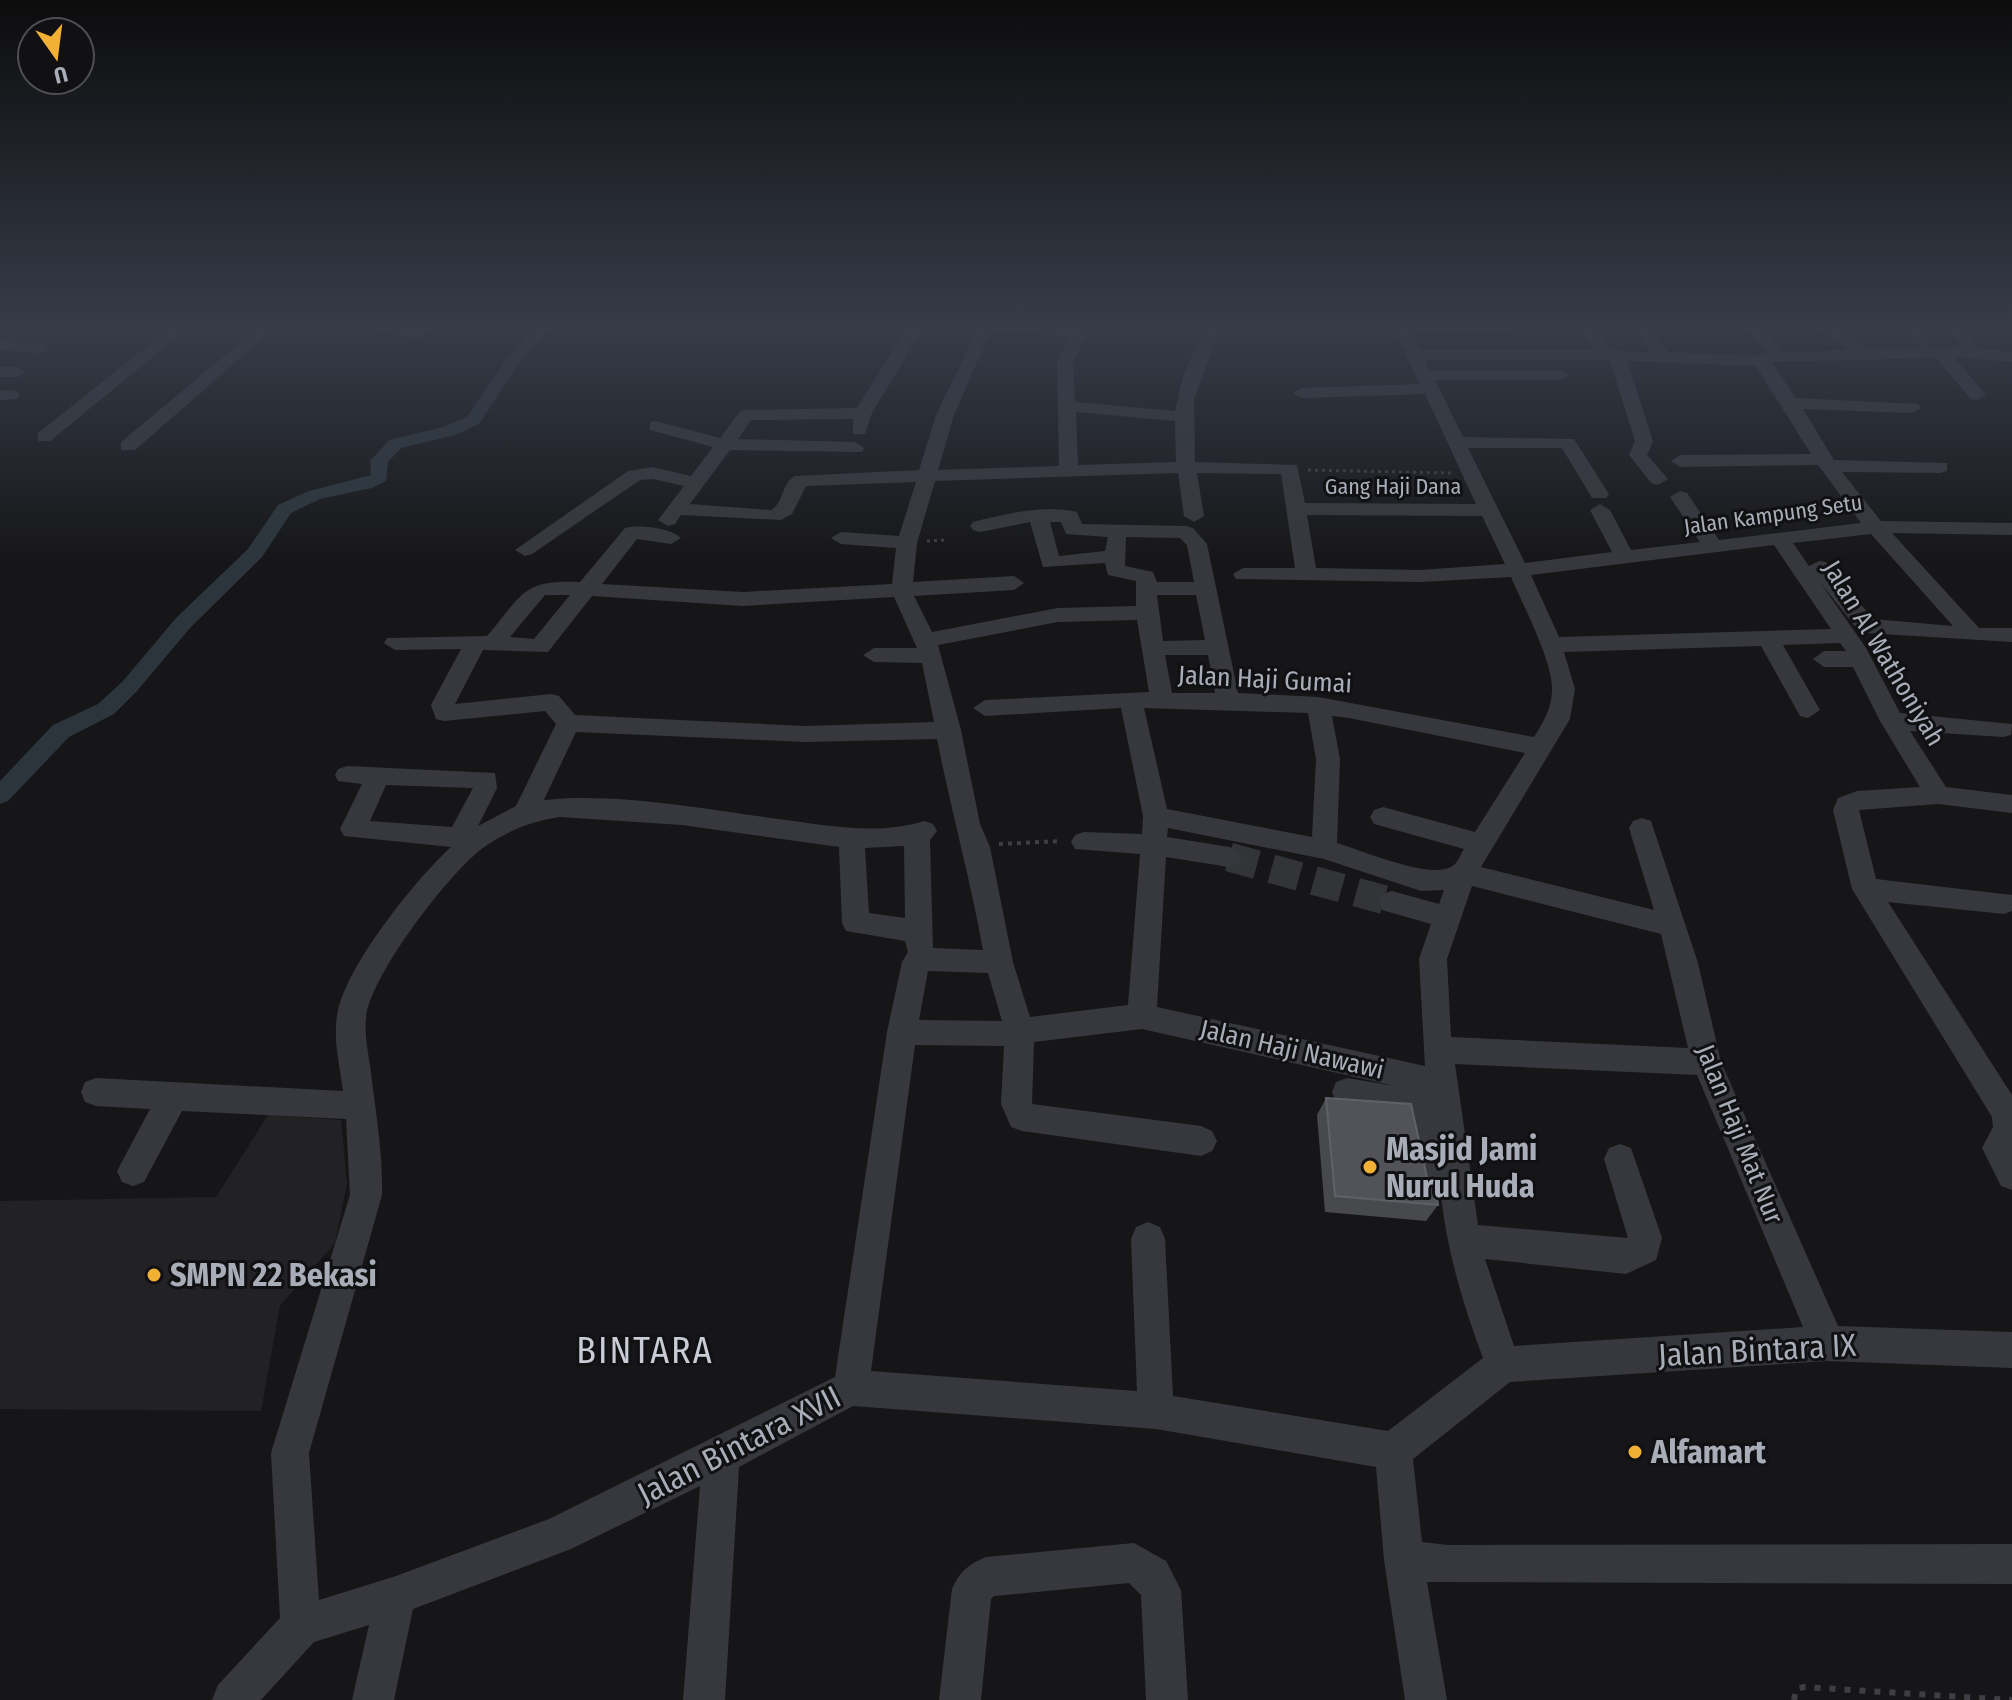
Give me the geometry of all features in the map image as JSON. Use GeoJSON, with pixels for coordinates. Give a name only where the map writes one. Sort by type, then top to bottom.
{"type":"FeatureCollection","features":[{"type":"Feature","properties":{"kind":"street"},"geometry":{"type":"LineString","coordinates":[[44,437],[85,404]]}},
{"type":"Feature","properties":{"kind":"street"},"geometry":{"type":"LineString","coordinates":[[128,446],[177,404]]}},
{"type":"Feature","properties":{"kind":"street"},"geometry":{"type":"LineString","coordinates":[[852,477],[855,448],[863,413],[868,404]]}},
{"type":"Feature","properties":{"kind":"street"},"geometry":{"type":"LineString","coordinates":[[950,404],[907,543],[902,592],[930,648],[967,824],[977,847],[999,962],[1020,1031],[1016,1104],[1022,1117],[1201,1141]]}},
{"type":"Feature","properties":{"kind":"street"},"geometry":{"type":"LineString","coordinates":[[1187,404],[1185,467],[1194,516]]}},
{"type":"Feature","properties":{"kind":"street"},"geometry":{"type":"LineString","coordinates":[[1426,1700],[1404,1560],[1393,1451],[1503,1365],[1463,1240],[1432,994],[1433,959],[1463,873],[1558,719],[1564,689],[1551,645],[1518,570],[1437,404]]}},
{"type":"Feature","properties":{"kind":"street"},"geometry":{"type":"LineString","coordinates":[[1630,404],[1644,441],[1638,455],[1658,479]]}},
{"type":"Feature","properties":{"kind":"street","name":"Jalan Kampung Setu"},"geometry":{"type":"LineString","coordinates":[[1243,574],[1306,572],[1420,576],[1518,570],[1789,540],[1876,527],[1825,462],[1792,404]]}},
{"type":"Feature","properties":{"kind":"street"},"geometry":{"type":"LineString","coordinates":[[1823,404],[1912,408]]}},
{"type":"Feature","properties":{"kind":"street"},"geometry":{"type":"LineString","coordinates":[[1069,470],[1064,406],[1185,417]]}},
{"type":"Feature","properties":{"kind":"street"},"geometry":{"type":"LineString","coordinates":[[395,643],[484,643],[540,647],[632,532],[664,537],[675,509],[746,415],[863,413]]}},
{"type":"Feature","properties":{"kind":"street"},"geometry":{"type":"LineString","coordinates":[[656,426],[723,444],[855,448]]}},
{"type":"Feature","properties":{"kind":"street"},"geometry":{"type":"LineString","coordinates":[[1455,442],[1555,441],[1570,444],[1625,558]]}},
{"type":"Feature","properties":{"kind":"street"},"geometry":{"type":"LineString","coordinates":[[1680,461],[1940,467]]}},
{"type":"Feature","properties":{"kind":"street"},"geometry":{"type":"LineString","coordinates":[[980,526],[1069,470],[1185,467],[1290,469],[1306,572]]}},
{"type":"Feature","properties":{"kind":"street"},"geometry":{"type":"LineString","coordinates":[[525,550],[635,475],[653,473],[696,483]]}},
{"type":"Feature","properties":{"kind":"street"},"geometry":{"type":"LineString","coordinates":[[675,509],[774,516],[785,510],[798,481],[928,474],[1029,498],[1070,516],[1073,530],[1186,532],[1197,544],[1228,702]]}},
{"type":"Feature","properties":{"kind":"street"},"geometry":{"type":"LineString","coordinates":[[1680,497],[1714,548]]}},
{"type":"Feature","properties":{"kind":"street"},"geometry":{"type":"LineString","coordinates":[[1029,498],[1050,563],[1115,556]]}},
{"type":"Feature","properties":{"kind":"street","name":"Gang Haji Dana"},"geometry":{"type":"LineString","coordinates":[[1297,509],[1488,510]]}},
{"type":"Feature","properties":{"kind":"street"},"geometry":{"type":"LineString","coordinates":[[1876,527],[2012,529]]}},
{"type":"Feature","properties":{"kind":"street"},"geometry":{"type":"LineString","coordinates":[[1876,527],[1973,635]]}},
{"type":"Feature","properties":{"kind":"street"},"geometry":{"type":"LineString","coordinates":[[1117,530],[1115,570],[1143,575],[1147,589],[1147,613],[1162,701]]}},
{"type":"Feature","properties":{"kind":"street"},"geometry":{"type":"LineString","coordinates":[[841,538],[907,543]]}},
{"type":"Feature","properties":{"kind":"street"},"geometry":{"type":"LineString","coordinates":[[1789,540],[1865,624],[1874,628],[2012,635]]}},
{"type":"Feature","properties":{"kind":"street","name":"Jalan Al Wathoniyah"},"geometry":{"type":"LineString","coordinates":[[1789,540],[1938,795]]}},
{"type":"Feature","properties":{"kind":"street"},"geometry":{"type":"LineString","coordinates":[[949,730],[805,734],[568,723],[551,702],[444,713],[443,705],[484,643],[538,590],[551,587],[743,599],[1014,583]]}},
{"type":"Feature","properties":{"kind":"street"},"geometry":{"type":"LineString","coordinates":[[1147,589],[1204,588]]}},
{"type":"Feature","properties":{"kind":"street"},"geometry":{"type":"LineString","coordinates":[[874,655],[930,648],[1058,615],[1147,613]]}},
{"type":"Feature","properties":{"kind":"street"},"geometry":{"type":"LineString","coordinates":[[1551,645],[1846,636]]}},
{"type":"Feature","properties":{"kind":"street"},"geometry":{"type":"LineString","coordinates":[[1768,638],[1808,710]]}},
{"type":"Feature","properties":{"kind":"street"},"geometry":{"type":"LineString","coordinates":[[1154,648],[1217,647]]}},
{"type":"Feature","properties":{"kind":"street"},"geometry":{"type":"LineString","coordinates":[[1824,659],[1861,659]]}},
{"type":"Feature","properties":{"kind":"street"},"geometry":{"type":"LineString","coordinates":[[1131,700],[1156,816],[1142,1016]]}},
{"type":"Feature","properties":{"kind":"street","name":"Jalan Haji Gumai"},"geometry":{"type":"LineString","coordinates":[[985,708],[1131,700],[1318,705],[1540,747]]}},
{"type":"Feature","properties":{"kind":"street"},"geometry":{"type":"LineString","coordinates":[[1318,705],[1328,759],[1324,849]]}},
{"type":"Feature","properties":{"kind":"street"},"geometry":{"type":"LineString","coordinates":[[1892,721],[2003,729]]}},
{"type":"Feature","properties":{"kind":"street"},"geometry":{"type":"LineString","coordinates":[[526,812],[568,723]]}},
{"type":"Feature","properties":{"kind":"street"},"geometry":{"type":"LineString","coordinates":[[301,1626],[290,1453],[366,1195],[351,1018],[364,979],[436,876],[468,838],[486,779],[347,775]]}},
{"type":"Feature","properties":{"kind":"street"},"geometry":{"type":"LineString","coordinates":[[378,776],[353,829],[468,838],[526,812],[560,808],[682,815],[852,839],[920,834],[920,959],[902,1032],[851,1388]]}},
{"type":"Feature","properties":{"kind":"street"},"geometry":{"type":"LineString","coordinates":[[2007,1158],[2007,1114],[1865,889],[1847,805],[1857,800],[1938,795],[2012,804]]}},
{"type":"Feature","properties":{"kind":"street"},"geometry":{"type":"LineString","coordinates":[[1156,816],[1324,849],[1421,880],[1440,881],[1463,873],[1671,925]]}},
{"type":"Feature","properties":{"kind":"street"},"geometry":{"type":"LineString","coordinates":[[1383,817],[1479,843]]}},
{"type":"Feature","properties":{"kind":"street","name":"Jalan Haji Mat Nur"},"geometry":{"type":"LineString","coordinates":[[1642,828],[1688,977],[1706,1062],[1828,1343]]}},
{"type":"Feature","properties":{"kind":"street"},"geometry":{"type":"LineString","coordinates":[[852,839],[856,923],[919,931]]}},
{"type":"Feature","properties":{"kind":"street"},"geometry":{"type":"LineString","coordinates":[[1084,842],[1156,845],[1229,857]]}},
{"type":"Feature","properties":{"kind":"street"},"geometry":{"type":"LineString","coordinates":[[1865,889],[2004,903]]}},
{"type":"Feature","properties":{"kind":"street"},"geometry":{"type":"LineString","coordinates":[[1392,902],[1447,918]]}},
{"type":"Feature","properties":{"kind":"street"},"geometry":{"type":"LineString","coordinates":[[920,959],[999,962]]}},
{"type":"Feature","properties":{"kind":"street","name":"Jalan Haji Nawawi"},"geometry":{"type":"LineString","coordinates":[[902,1032],[991,1035],[1142,1016],[1444,1096]]}},
{"type":"Feature","properties":{"kind":"street"},"geometry":{"type":"LineString","coordinates":[[1438,1050],[1706,1062]]}},
{"type":"Feature","properties":{"kind":"street"},"geometry":{"type":"LineString","coordinates":[[96,1092],[360,1106]]}},
{"type":"Feature","properties":{"kind":"street"},"geometry":{"type":"LineString","coordinates":[[1347,1092],[1415,1103],[1444,1096]]}},
{"type":"Feature","properties":{"kind":"street"},"geometry":{"type":"LineString","coordinates":[[133,1171],[174,1096]]}},
{"type":"Feature","properties":{"kind":"street"},"geometry":{"type":"LineString","coordinates":[[1415,1103],[1430,1186]]}},
{"type":"Feature","properties":{"kind":"street"},"geometry":{"type":"LineString","coordinates":[[1463,1240],[1626,1257],[1637,1254],[1644,1248],[1645,1238],[1620,1159]]}},
{"type":"Feature","properties":{"kind":"street"},"geometry":{"type":"LineString","coordinates":[[1148,1239],[1156,1411]]}},
{"type":"Feature","properties":{"kind":"street","name":"Jalan Bintara IX"},"geometry":{"type":"LineString","coordinates":[[1503,1365],[1828,1343],[2012,1350]]}},
{"type":"Feature","properties":{"kind":"street","name":"Jalan Bintara XVII"},"geometry":{"type":"LineString","coordinates":[[233,1700],[301,1626],[396,1596],[557,1535],[721,1456],[851,1388],[1156,1411],[1393,1451]]}},
{"type":"Feature","properties":{"kind":"street"},"geometry":{"type":"LineString","coordinates":[[704,1700],[721,1456]]}},
{"type":"Feature","properties":{"kind":"street"},"geometry":{"type":"LineString","coordinates":[[1404,1560],[1448,1565],[2012,1564]]}},
{"type":"Feature","properties":{"kind":"street"},"geometry":{"type":"LineString","coordinates":[[960,1700],[972,1589],[986,1577],[1134,1563],[1152,1575],[1161,1590],[1167,1700]]}},
{"type":"Feature","properties":{"kind":"street"},"geometry":{"type":"LineString","coordinates":[[373,1700],[396,1596]]}},
{"type":"Feature","properties":{"kind":"path"},"geometry":{"type":"LineString","coordinates":[[1290,469],[1454,473]]}},
{"type":"Feature","properties":{"kind":"path"},"geometry":{"type":"LineString","coordinates":[[977,847],[1037,839],[1084,842]]}},
{"type":"Feature","properties":{"kind":"path"},"geometry":{"type":"LineString","coordinates":[[1794,1700],[1796,1689],[1804,1687],[2012,1700]]}},
{"type":"Feature","properties":{"kind":"shaded area","name":"SMPN 22 Bekasi"},"geometry":{"type":"Polygon","coordinates":[[[268,1115],[341,1120],[347,1183],[335,1243],[280,1306],[261,1411],[0,1409],[0,1201],[216,1197],[268,1115]]]}},
{"type":"Feature","properties":{"kind":"building","name":"Masjid Jami Nurul Huda"},"geometry":{"type":"Polygon","coordinates":[[[1326,1098],[1411,1104],[1428,1182],[1435,1186],[1438,1205],[1335,1196],[1326,1098]]]}},
{"type":"Feature","properties":{"kind":"waterway"},"geometry":{"type":"LineString","coordinates":[[0,795],[61,731],[106,709],[130,686],[183,623],[255,553],[284,509],[315,495],[366,484],[380,477],[379,461],[395,444],[449,431],[473,420],[483,404]]}},
{"type":"Feature","properties":{"kind":"tunnel"},"geometry":{"type":"LineString","coordinates":[[1229,857],[1392,902]]}},
{"type":"Feature","properties":{"kind":"place","name":"Masjid Jami Nurul Huda"},"geometry":{"type":"Point","coordinates":[1370,1167]}},
{"type":"Feature","properties":{"kind":"place","name":"SMPN 22 Bekasi"},"geometry":{"type":"Point","coordinates":[154,1275]}},
{"type":"Feature","properties":{"kind":"place","name":"Alfamart"},"geometry":{"type":"Point","coordinates":[1635,1452]}},
{"type":"Feature","properties":{"kind":"district","name":"BINTARA"},"geometry":{"type":"Point","coordinates":[645,1350]}}]}
